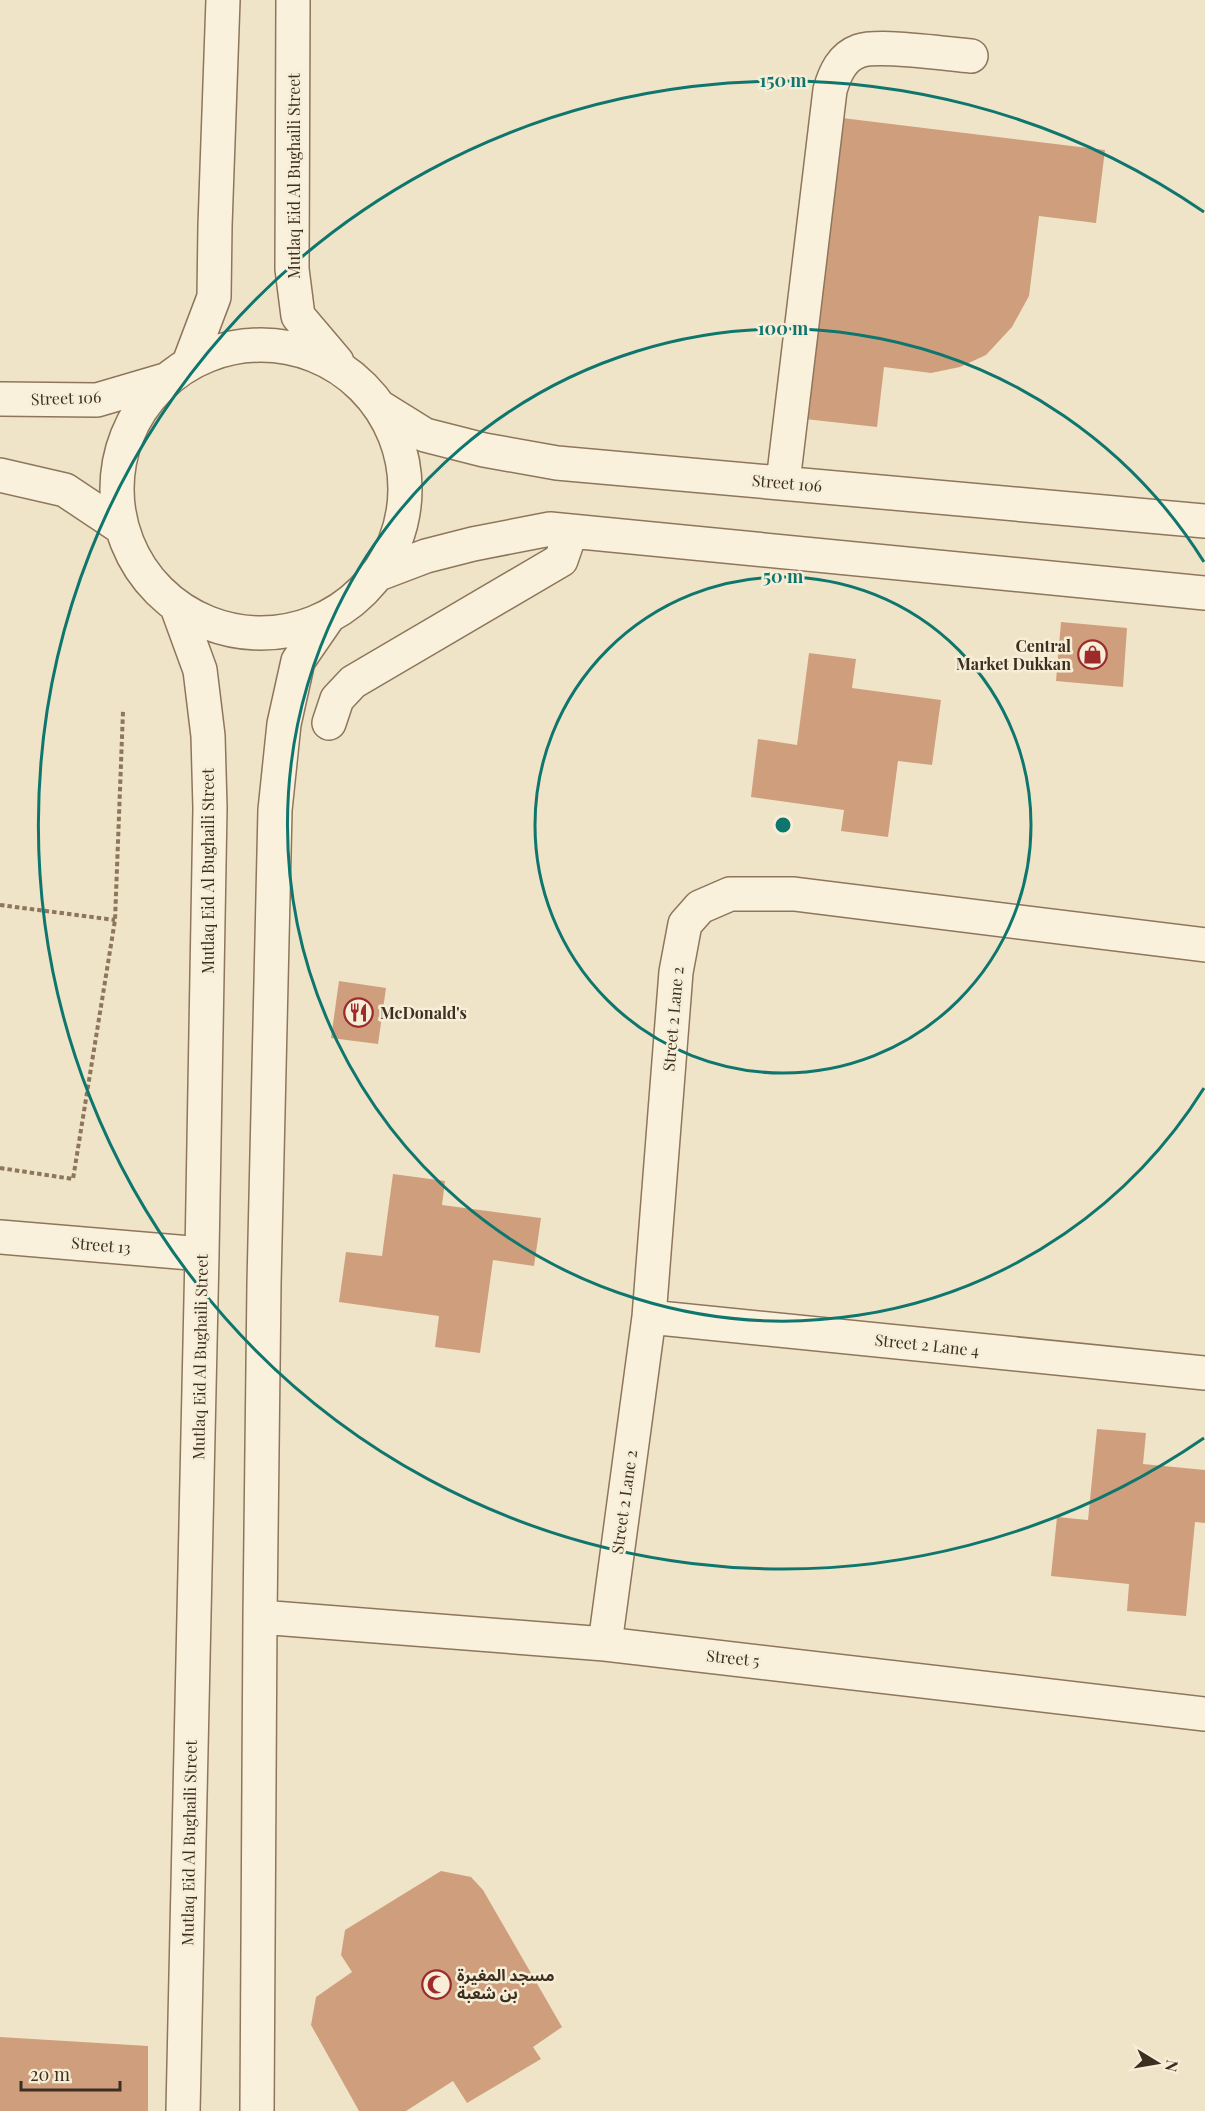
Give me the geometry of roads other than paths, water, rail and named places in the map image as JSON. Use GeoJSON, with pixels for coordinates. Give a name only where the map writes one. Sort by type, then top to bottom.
{"type":"FeatureCollection","features":[{"type":"Feature","properties":{"kind":"street"},"geometry":{"type":"LineString","coordinates":[[223,0],[214,297],[177,372],[139,411],[122,448],[117,488],[122,528],[143,573],[177,607],[213,626],[252,633],[292,630],[329,616],[355,598],[376,575],[397,536],[405,491],[399,447],[380,406],[364,387],[344,370]]}},
{"type":"Feature","properties":{"kind":"street","name":"Mutlaq Eid Al Bughaili Street"},"geometry":{"type":"LineString","coordinates":[[293,0],[292,269],[298,316],[344,370]]}},
{"type":"Feature","properties":{"kind":"street"},"geometry":{"type":"LineString","coordinates":[[783,482],[830,90],[835,74],[845,60],[859,51],[875,48],[971,56]]}},
{"type":"Feature","properties":{"kind":"street","name":"Street 106"},"geometry":{"type":"LineString","coordinates":[[0,399],[97,400],[177,372],[227,348],[268,344],[308,351],[344,370]]}},
{"type":"Feature","properties":{"kind":"street","name":"Street 106"},"geometry":{"type":"LineString","coordinates":[[380,406],[425,435],[484,450],[557,462],[1205,521]]}},
{"type":"Feature","properties":{"kind":"street"},"geometry":{"type":"LineString","coordinates":[[0,475],[65,490],[122,528]]}},
{"type":"Feature","properties":{"kind":"street"},"geometry":{"type":"LineString","coordinates":[[376,575],[426,556],[550,529],[1205,593]]}},
{"type":"Feature","properties":{"kind":"street"},"geometry":{"type":"LineString","coordinates":[[329,723],[337,699],[353,682],[561,560],[571,531]]}},
{"type":"Feature","properties":{"kind":"street","name":"Mutlaq Eid Al Bughaili Street"},"geometry":{"type":"LineString","coordinates":[[177,607],[200,670],[208,736],[210,808],[183,2111]]}},
{"type":"Feature","properties":{"kind":"street"},"geometry":{"type":"LineString","coordinates":[[257,2111],[260,1617],[275,810],[284,724],[298,661],[329,616]]}},
{"type":"Feature","properties":{"kind":"street","name":"Street 2 Lane 2"},"geometry":{"type":"LineString","coordinates":[[605,1644],[649,1317],[676,972],[685,924],[700,907],[730,894],[794,894],[1205,945]]}},
{"type":"Feature","properties":{"kind":"street","name":"Street 13"},"geometry":{"type":"LineString","coordinates":[[0,1237],[202,1254]]}},
{"type":"Feature","properties":{"kind":"street","name":"Street 2 Lane 4"},"geometry":{"type":"LineString","coordinates":[[649,1317],[1205,1373]]}},
{"type":"Feature","properties":{"kind":"street","name":"Street 5"},"geometry":{"type":"LineString","coordinates":[[260,1617],[605,1644],[1205,1714]]}},
{"type":"Feature","properties":{"kind":"place","name":"Central Market Dukkan"},"geometry":{"type":"Point","coordinates":[1092,655]}},
{"type":"Feature","properties":{"kind":"place","name":"McDonald's"},"geometry":{"type":"Point","coordinates":[359,1013]}},
{"type":"Feature","properties":{"kind":"place","name":"مسجد المغيرة بن شعبة"},"geometry":{"type":"Point","coordinates":[436,1984]}}]}
